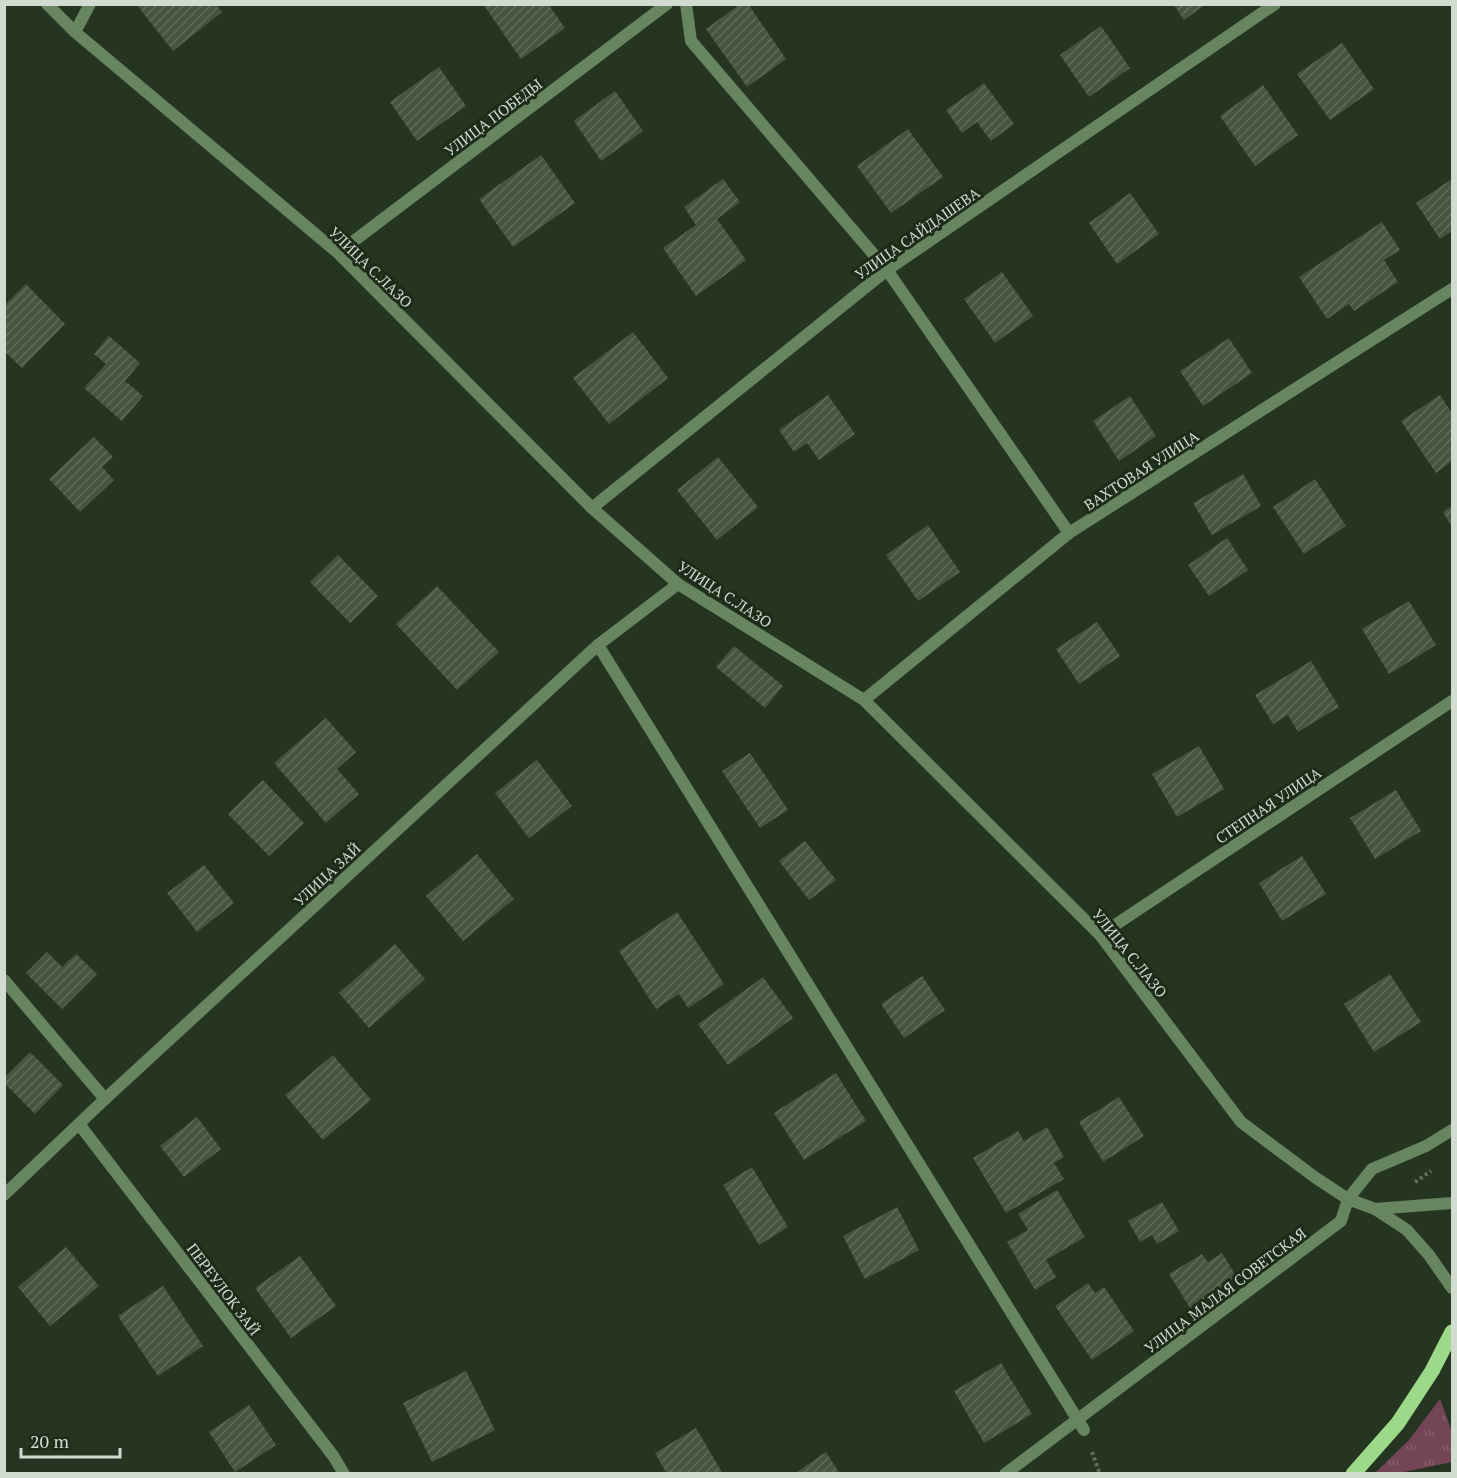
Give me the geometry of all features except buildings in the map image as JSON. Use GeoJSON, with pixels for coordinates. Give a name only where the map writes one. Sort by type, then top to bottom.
{"type":"FeatureCollection","features":[{"type":"Feature","properties":{"kind":"main road"},"geometry":{"type":"LineString","coordinates":[[1353,1473],[1398,1423],[1432,1371],[1452,1332]]}},
{"type":"Feature","properties":{"kind":"street","name":"УЛИЦА С.ЛАЗО"},"geometry":{"type":"LineString","coordinates":[[47,4],[75,32],[338,253],[592,508],[678,584],[864,700],[1100,935],[1241,1122],[1348,1199],[1375,1209]]}},
{"type":"Feature","properties":{"kind":"street"},"geometry":{"type":"LineString","coordinates":[[75,32],[90,4]]}},
{"type":"Feature","properties":{"kind":"street","name":"УЛИЦА ПОБЕДЫ"},"geometry":{"type":"LineString","coordinates":[[338,253],[667,4]]}},
{"type":"Feature","properties":{"kind":"street"},"geometry":{"type":"LineString","coordinates":[[686,4],[691,41],[887,270],[1070,533]]}},
{"type":"Feature","properties":{"kind":"street","name":"УЛИЦА САЙДАШЕВА"},"geometry":{"type":"LineString","coordinates":[[592,508],[887,270],[1275,4]]}},
{"type":"Feature","properties":{"kind":"street","name":"ВАХТОВАЯ УЛИЦА"},"geometry":{"type":"LineString","coordinates":[[864,700],[1070,533],[1452,289]]}},
{"type":"Feature","properties":{"kind":"street","name":"УЛИЦА ЗАЙ"},"geometry":{"type":"LineString","coordinates":[[4,1195],[105,1099],[598,645],[678,584]]}},
{"type":"Feature","properties":{"kind":"street"},"geometry":{"type":"LineString","coordinates":[[598,645],[1081,1425]]}},
{"type":"Feature","properties":{"kind":"street","name":"СТЕПНАЯ УЛИЦА"},"geometry":{"type":"LineString","coordinates":[[1100,935],[1452,701]]}},
{"type":"Feature","properties":{"kind":"street"},"geometry":{"type":"LineString","coordinates":[[4,980],[105,1099]]}},
{"type":"Feature","properties":{"kind":"street","name":"ПЕРЕУЛОК ЗАЙ"},"geometry":{"type":"LineString","coordinates":[[79,1124],[344,1473]]}},
{"type":"Feature","properties":{"kind":"street","name":"УЛИЦА МАЛАЯ СОВЕТСКАЯ"},"geometry":{"type":"LineString","coordinates":[[1005,1473],[1081,1425],[1341,1221],[1348,1199],[1372,1168],[1426,1146],[1452,1130]]}},
{"type":"Feature","properties":{"kind":"street"},"geometry":{"type":"LineString","coordinates":[[1375,1209],[1452,1203]]}},
{"type":"Feature","properties":{"kind":"street"},"geometry":{"type":"LineString","coordinates":[[1375,1209],[1407,1230],[1429,1255],[1452,1288]]}},
{"type":"Feature","properties":{"kind":"green space"},"geometry":{"type":"Polygon","coordinates":[[[1440,1399],[1452,1432],[1452,1462],[1399,1473],[1375,1473],[1409,1440],[1440,1399]]]}}]}
